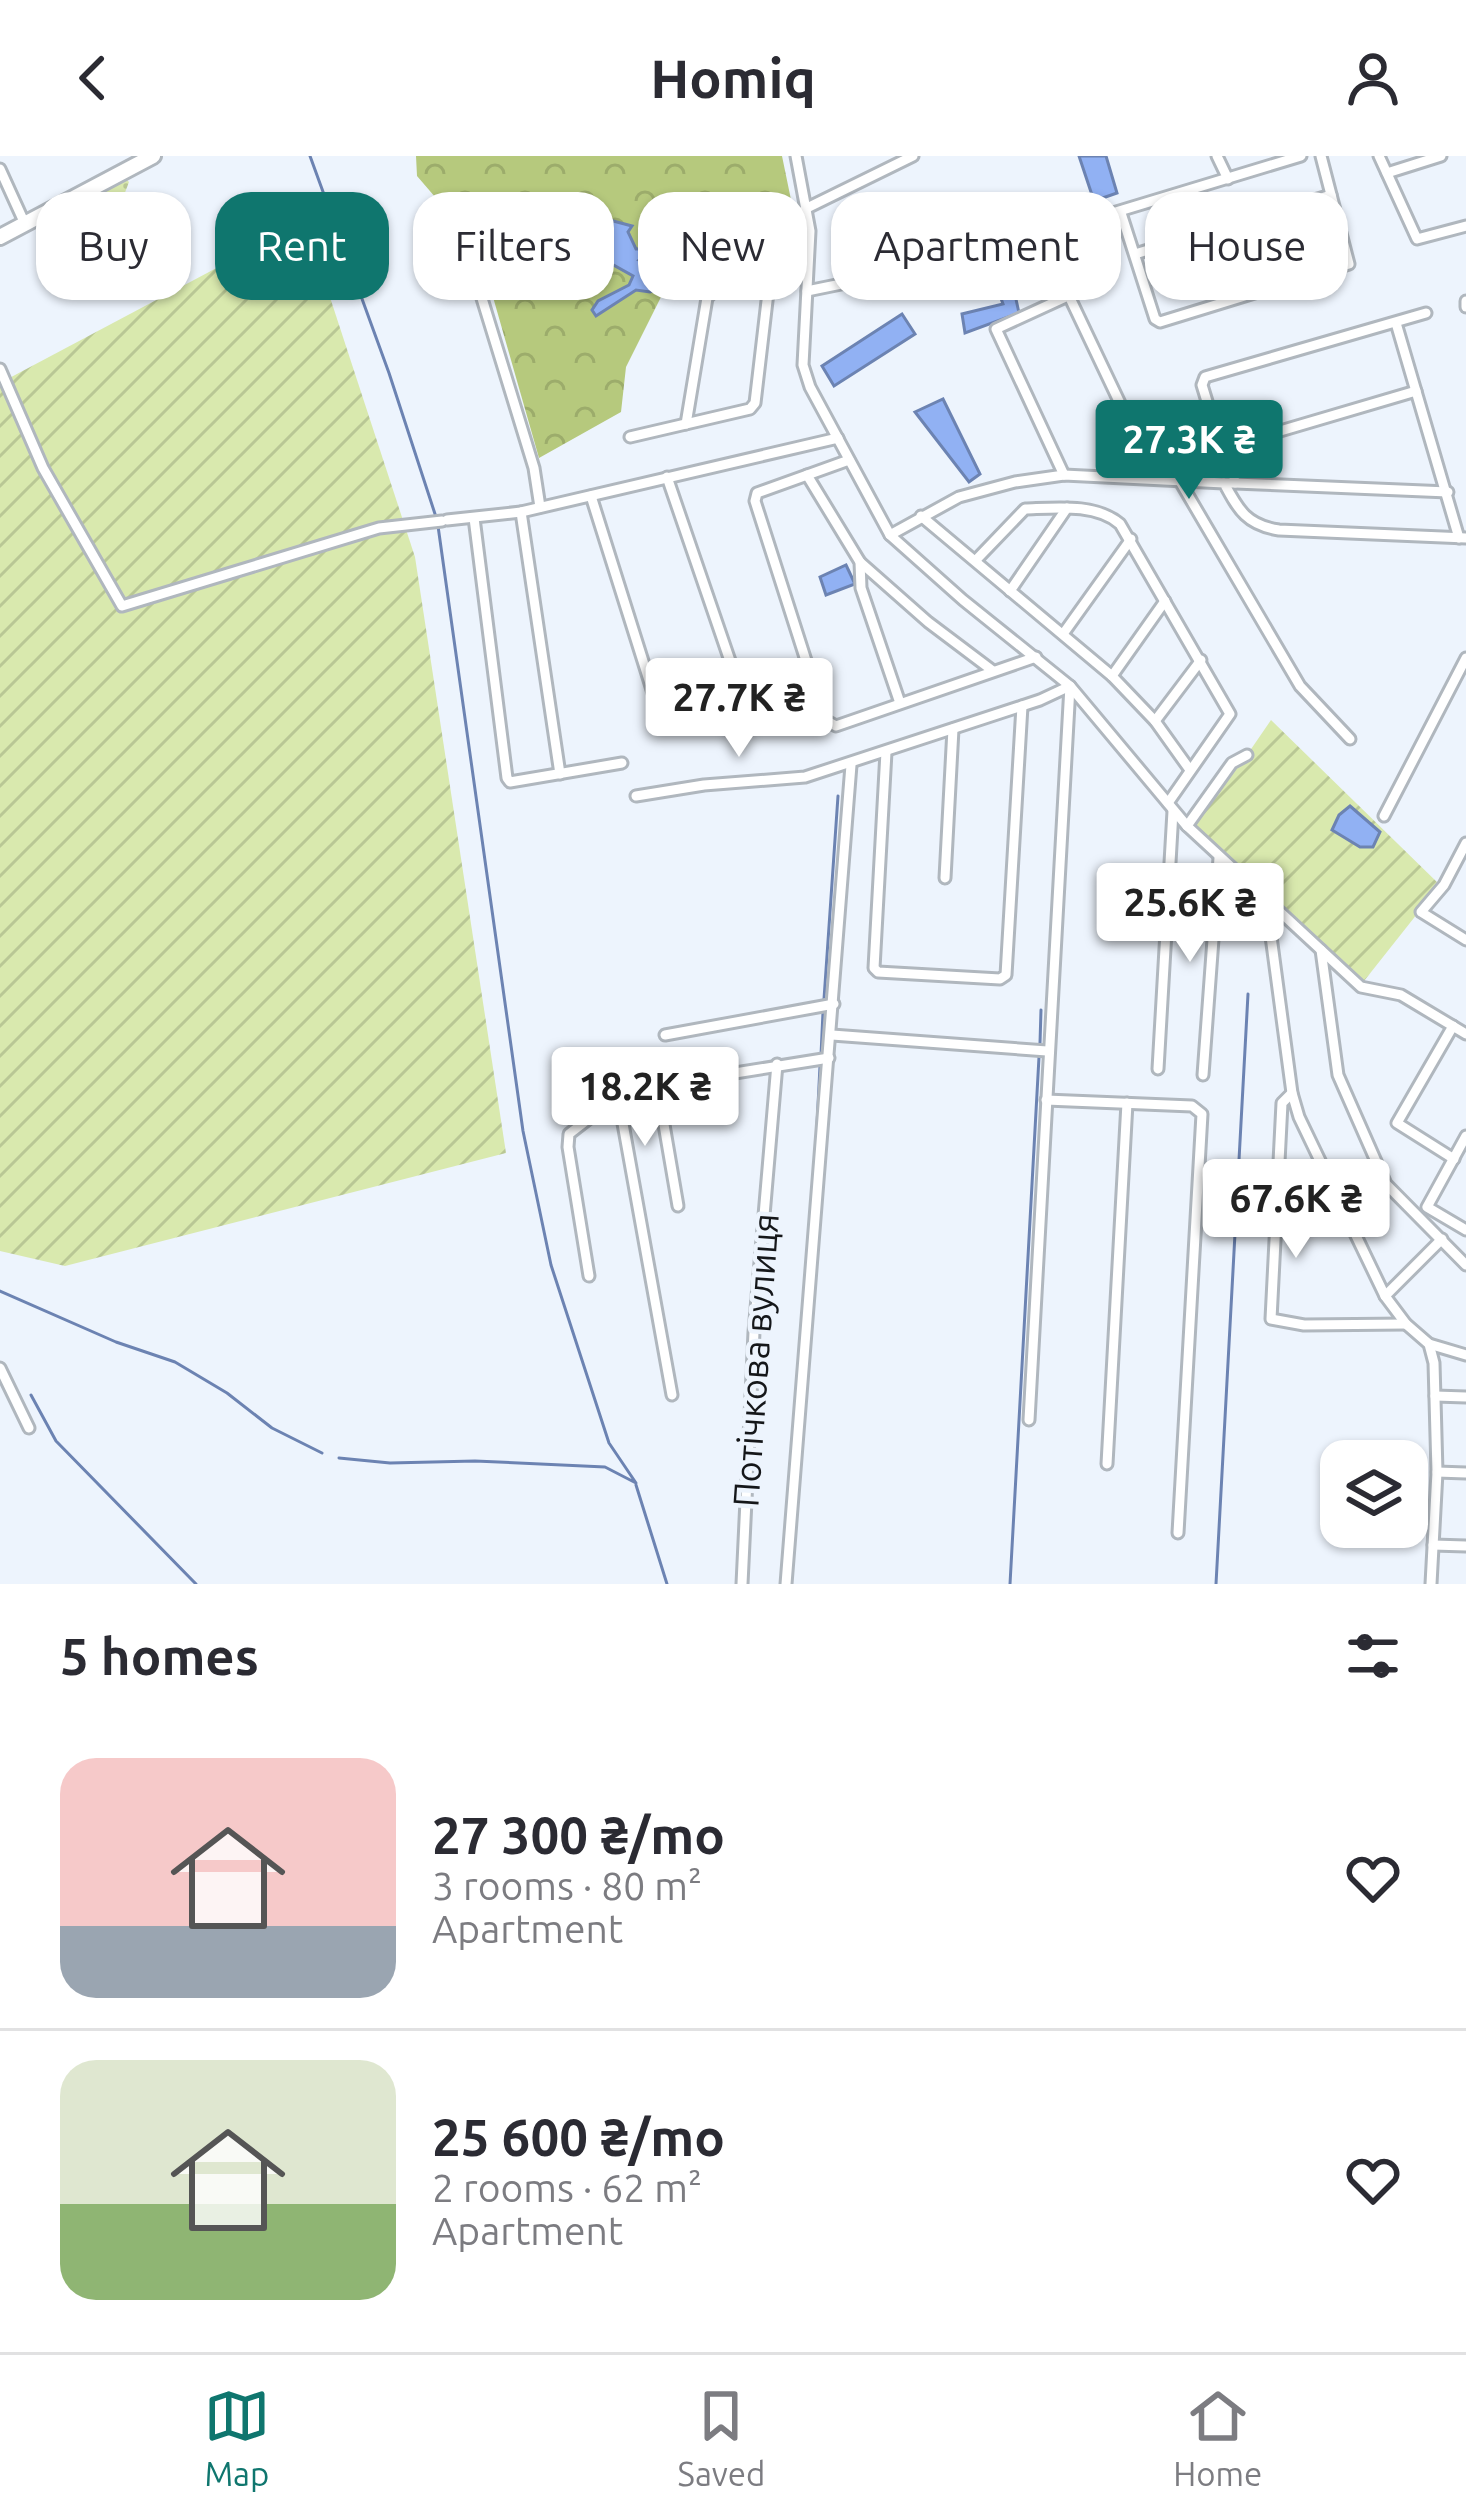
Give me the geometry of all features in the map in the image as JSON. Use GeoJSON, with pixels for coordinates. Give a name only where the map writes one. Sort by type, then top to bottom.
{"type":"FeatureCollection","features":[{"type":"Feature","properties":{"kind":"highway"},"geometry":{"type":"LineString","coordinates":[[0,237],[153,156]]}},
{"type":"Feature","properties":{"kind":"street"},"geometry":{"type":"LineString","coordinates":[[796,156],[803,192]]}},
{"type":"Feature","properties":{"kind":"street"},"geometry":{"type":"LineString","coordinates":[[807,209],[913,156]]}},
{"type":"Feature","properties":{"kind":"street"},"geometry":{"type":"LineString","coordinates":[[1217,156],[1228,179]]}},
{"type":"Feature","properties":{"kind":"street"},"geometry":{"type":"LineString","coordinates":[[1145,286],[1121,213],[1299,156]]}},
{"type":"Feature","properties":{"kind":"street"},"geometry":{"type":"LineString","coordinates":[[1321,156],[1330,192]]}},
{"type":"Feature","properties":{"kind":"street"},"geometry":{"type":"LineString","coordinates":[[1379,156],[1417,239],[1466,226]]}},
{"type":"Feature","properties":{"kind":"street"},"geometry":{"type":"LineString","coordinates":[[1387,173],[1441,156]]}},
{"type":"Feature","properties":{"kind":"street"},"geometry":{"type":"LineString","coordinates":[[0,169],[25,224]]}},
{"type":"Feature","properties":{"kind":"street"},"geometry":{"type":"LineString","coordinates":[[807,214],[807,255]]}},
{"type":"Feature","properties":{"kind":"street"},"geometry":{"type":"LineString","coordinates":[[1135,254],[1145,251]]}},
{"type":"Feature","properties":{"kind":"street"},"geometry":{"type":"LineString","coordinates":[[482,300],[534,468],[540,507]]}},
{"type":"Feature","properties":{"kind":"street"},"geometry":{"type":"LineString","coordinates":[[686,424],[707,300]]}},
{"type":"Feature","properties":{"kind":"street"},"geometry":{"type":"LineString","coordinates":[[630,437],[750,409],[767,300]]}},
{"type":"Feature","properties":{"kind":"street"},"geometry":{"type":"LineString","coordinates":[[806,300],[803,365],[890,535],[1070,686],[1186,826],[1361,988],[1388,989],[1466,1034]]}},
{"type":"Feature","properties":{"kind":"street"},"geometry":{"type":"LineString","coordinates":[[1059,300],[996,329],[1064,476]]}},
{"type":"Feature","properties":{"kind":"street"},"geometry":{"type":"LineString","coordinates":[[1070,300],[1156,479]]}},
{"type":"Feature","properties":{"kind":"street"},"geometry":{"type":"LineString","coordinates":[[1149,300],[1160,322],[1234,300]]}},
{"type":"Feature","properties":{"kind":"street"},"geometry":{"type":"LineString","coordinates":[[1231,460],[1220,444],[1202,385],[1204,376],[1426,313]]}},
{"type":"Feature","properties":{"kind":"street"},"geometry":{"type":"LineString","coordinates":[[1396,323],[1463,538],[1259,527],[1243,518],[1229,483],[1232,448],[1416,391]]}},
{"type":"Feature","properties":{"kind":"street"},"geometry":{"type":"LineString","coordinates":[[0,370],[43,468],[122,606],[360,533],[521,512],[838,438]]}},
{"type":"Feature","properties":{"kind":"street"},"geometry":{"type":"LineString","coordinates":[[849,460],[757,493],[754,501],[825,720],[836,726],[1036,657]]}},
{"type":"Feature","properties":{"kind":"street"},"geometry":{"type":"LineString","coordinates":[[808,476],[860,562],[993,671]]}},
{"type":"Feature","properties":{"kind":"street"},"geometry":{"type":"LineString","coordinates":[[890,535],[959,496],[1064,476],[1448,492]]}},
{"type":"Feature","properties":{"kind":"street"},"geometry":{"type":"LineString","coordinates":[[591,496],[659,712],[666,716],[736,702],[740,689],[667,477]]}},
{"type":"Feature","properties":{"kind":"street"},"geometry":{"type":"LineString","coordinates":[[1178,478],[1300,686],[1350,739]]}},
{"type":"Feature","properties":{"kind":"street"},"geometry":{"type":"LineString","coordinates":[[976,560],[1025,508],[1108,514],[1131,539],[1230,714],[1170,807],[1158,1070]]}},
{"type":"Feature","properties":{"kind":"street"},"geometry":{"type":"LineString","coordinates":[[1010,591],[1067,508]]}},
{"type":"Feature","properties":{"kind":"street"},"geometry":{"type":"LineString","coordinates":[[521,512],[560,774]]}},
{"type":"Feature","properties":{"kind":"street"},"geometry":{"type":"LineString","coordinates":[[921,516],[1112,676],[1155,721],[1190,770]]}},
{"type":"Feature","properties":{"kind":"street"},"geometry":{"type":"LineString","coordinates":[[474,518],[507,778],[510,782],[622,764]]}},
{"type":"Feature","properties":{"kind":"street"},"geometry":{"type":"LineString","coordinates":[[1064,634],[1131,539]]}},
{"type":"Feature","properties":{"kind":"street"},"geometry":{"type":"LineString","coordinates":[[860,562],[861,588],[900,703]]}},
{"type":"Feature","properties":{"kind":"street"},"geometry":{"type":"LineString","coordinates":[[1112,676],[1165,602]]}},
{"type":"Feature","properties":{"kind":"street"},"geometry":{"type":"LineString","coordinates":[[1384,816],[1466,658]]}},
{"type":"Feature","properties":{"kind":"street"},"geometry":{"type":"LineString","coordinates":[[1155,721],[1201,660]]}},
{"type":"Feature","properties":{"kind":"street"},"geometry":{"type":"LineString","coordinates":[[636,796],[805,777],[1070,686]]}},
{"type":"Feature","properties":{"kind":"street"},"geometry":{"type":"LineString","coordinates":[[1029,1420],[1070,686]]}},
{"type":"Feature","properties":{"kind":"street"},"geometry":{"type":"LineString","coordinates":[[886,752],[875,971],[1000,980],[1006,975],[1022,706]]}},
{"type":"Feature","properties":{"kind":"street"},"geometry":{"type":"LineString","coordinates":[[945,878],[953,729]]}},
{"type":"Feature","properties":{"kind":"street"},"geometry":{"type":"LineString","coordinates":[[1186,826],[1232,763],[1247,755]]}},
{"type":"Feature","properties":{"kind":"street"},"geometry":{"type":"LineString","coordinates":[[786,1584],[851,765]]}},
{"type":"Feature","properties":{"kind":"street"},"geometry":{"type":"LineString","coordinates":[[1466,843],[1444,885],[1421,912],[1466,940]]}},
{"type":"Feature","properties":{"kind":"street"},"geometry":{"type":"LineString","coordinates":[[1203,1076],[1219,858]]}},
{"type":"Feature","properties":{"kind":"street"},"geometry":{"type":"LineString","coordinates":[[1266,899],[1299,1117],[1385,1296],[1429,1344],[1466,1355]]}},
{"type":"Feature","properties":{"kind":"street"},"geometry":{"type":"LineString","coordinates":[[1321,950],[1338,1075],[1386,1184],[1466,1265]]}},
{"type":"Feature","properties":{"kind":"street"},"geometry":{"type":"LineString","coordinates":[[665,1035],[835,1004]]}},
{"type":"Feature","properties":{"kind":"street"},"geometry":{"type":"LineString","coordinates":[[1453,1026],[1397,1123],[1454,1159]]}},
{"type":"Feature","properties":{"kind":"street"},"geometry":{"type":"LineString","coordinates":[[832,1035],[1047,1051]]}},
{"type":"Feature","properties":{"kind":"street"},"geometry":{"type":"LineString","coordinates":[[589,1276],[569,1133],[618,1096],[657,1084],[829,1058]]}},
{"type":"Feature","properties":{"kind":"street","name":"Потічкова вулиця"},"geometry":{"type":"LineString","coordinates":[[742,1584],[754,1332],[777,1064]]}},
{"type":"Feature","properties":{"kind":"street"},"geometry":{"type":"LineString","coordinates":[[657,1084],[678,1206]]}},
{"type":"Feature","properties":{"kind":"street"},"geometry":{"type":"LineString","coordinates":[[1292,1093],[1282,1103],[1271,1318],[1304,1325],[1406,1324]]}},
{"type":"Feature","properties":{"kind":"street"},"geometry":{"type":"LineString","coordinates":[[618,1096],[672,1395]]}},
{"type":"Feature","properties":{"kind":"street"},"geometry":{"type":"LineString","coordinates":[[1046,1100],[1192,1106],[1202,1114],[1178,1533]]}},
{"type":"Feature","properties":{"kind":"street"},"geometry":{"type":"LineString","coordinates":[[1108,1463],[1127,1102]]}},
{"type":"Feature","properties":{"kind":"street"},"geometry":{"type":"LineString","coordinates":[[1466,1136],[1427,1208],[1466,1230]]}},
{"type":"Feature","properties":{"kind":"street"},"geometry":{"type":"LineString","coordinates":[[1385,1296],[1442,1239]]}},
{"type":"Feature","properties":{"kind":"street"},"geometry":{"type":"LineString","coordinates":[[1429,1344],[1434,1363],[1437,1472],[1431,1584]]}},
{"type":"Feature","properties":{"kind":"street"},"geometry":{"type":"LineString","coordinates":[[0,1368],[29,1428]]}},
{"type":"Feature","properties":{"kind":"street"},"geometry":{"type":"LineString","coordinates":[[1435,1396],[1466,1397]]}},
{"type":"Feature","properties":{"kind":"street"},"geometry":{"type":"LineString","coordinates":[[1437,1472],[1466,1473]]}},
{"type":"Feature","properties":{"kind":"street"},"geometry":{"type":"LineString","coordinates":[[1433,1545],[1466,1546]]}},
{"type":"Feature","properties":{"kind":"green space"},"geometry":{"type":"Polygon","coordinates":[[[416,156],[782,156],[789,192],[638,192],[638,300],[660,300],[626,367],[621,412],[539,458],[494,300],[614,300],[614,192],[431,192],[417,176],[416,156]]]}},
{"type":"Feature","properties":{"kind":"green space"},"geometry":{"type":"Polygon","coordinates":[[[126,179],[129,182],[125,192],[103,192],[126,179]]]}},
{"type":"Feature","properties":{"kind":"green space"},"geometry":{"type":"Polygon","coordinates":[[[215,269],[215,300],[331,300],[415,557],[506,1153],[65,1266],[0,1251],[0,383],[156,300],[191,300],[191,282],[215,269]]]}},
{"type":"Feature","properties":{"kind":"green space"},"geometry":{"type":"Polygon","coordinates":[[[1271,720],[1440,885],[1364,981],[1192,827],[1236,761],[1247,755],[1271,720]]]}},
{"type":"Feature","properties":{"kind":"water"},"geometry":{"type":"Polygon","coordinates":[[[1079,156],[1106,156],[1117,192],[1091,192],[1079,156]]]}},
{"type":"Feature","properties":{"kind":"water"},"geometry":{"type":"Polygon","coordinates":[[[614,221],[632,226],[628,232],[638,249],[638,290],[596,316],[592,310],[598,301],[614,300],[614,293],[629,285],[633,276],[614,265],[614,221]]]}},
{"type":"Feature","properties":{"kind":"water"},"geometry":{"type":"Polygon","coordinates":[[[1002,300],[1016,300],[1019,313],[965,333],[962,314],[1003,304],[1002,300]]]}},
{"type":"Feature","properties":{"kind":"water"},"geometry":{"type":"Polygon","coordinates":[[[902,314],[915,334],[834,386],[822,366],[902,314]]]}},
{"type":"Feature","properties":{"kind":"water"},"geometry":{"type":"Polygon","coordinates":[[[943,399],[980,474],[969,482],[915,412],[943,399]]]}},
{"type":"Feature","properties":{"kind":"water"},"geometry":{"type":"Polygon","coordinates":[[[846,565],[855,584],[826,595],[820,577],[846,565]]]}},
{"type":"Feature","properties":{"kind":"water"},"geometry":{"type":"Polygon","coordinates":[[[1350,806],[1380,832],[1373,847],[1360,847],[1332,830],[1350,806]]]}},
{"type":"Feature","properties":{"kind":"waterway"},"geometry":{"type":"LineString","coordinates":[[310,156],[436,517]]}},
{"type":"Feature","properties":{"kind":"waterway"},"geometry":{"type":"LineString","coordinates":[[339,1458],[605,1467],[636,1483],[609,1443],[551,1265],[523,1131],[438,526]]}},
{"type":"Feature","properties":{"kind":"waterway"},"geometry":{"type":"LineString","coordinates":[[824,999],[838,796]]}},
{"type":"Feature","properties":{"kind":"waterway"},"geometry":{"type":"LineString","coordinates":[[1216,1584],[1248,994]]}},
{"type":"Feature","properties":{"kind":"waterway"},"geometry":{"type":"LineString","coordinates":[[1040,1043],[1041,1010]]}},
{"type":"Feature","properties":{"kind":"waterway"},"geometry":{"type":"LineString","coordinates":[[821,1055],[823,1012]]}},
{"type":"Feature","properties":{"kind":"waterway"},"geometry":{"type":"LineString","coordinates":[[1010,1584],[1039,1057]]}},
{"type":"Feature","properties":{"kind":"waterway"},"geometry":{"type":"LineString","coordinates":[[815,1164],[820,1066]]}},
{"type":"Feature","properties":{"kind":"waterway"},"geometry":{"type":"LineString","coordinates":[[781,1584],[809,1233]]}},
{"type":"Feature","properties":{"kind":"waterway"},"geometry":{"type":"LineString","coordinates":[[0,1291],[116,1342],[175,1362],[227,1393],[272,1428],[322,1453]]}},
{"type":"Feature","properties":{"kind":"waterway"},"geometry":{"type":"LineString","coordinates":[[31,1395],[56,1441],[196,1584]]}},
{"type":"Feature","properties":{"kind":"waterway"},"geometry":{"type":"LineString","coordinates":[[636,1485],[667,1584]]}}]}
